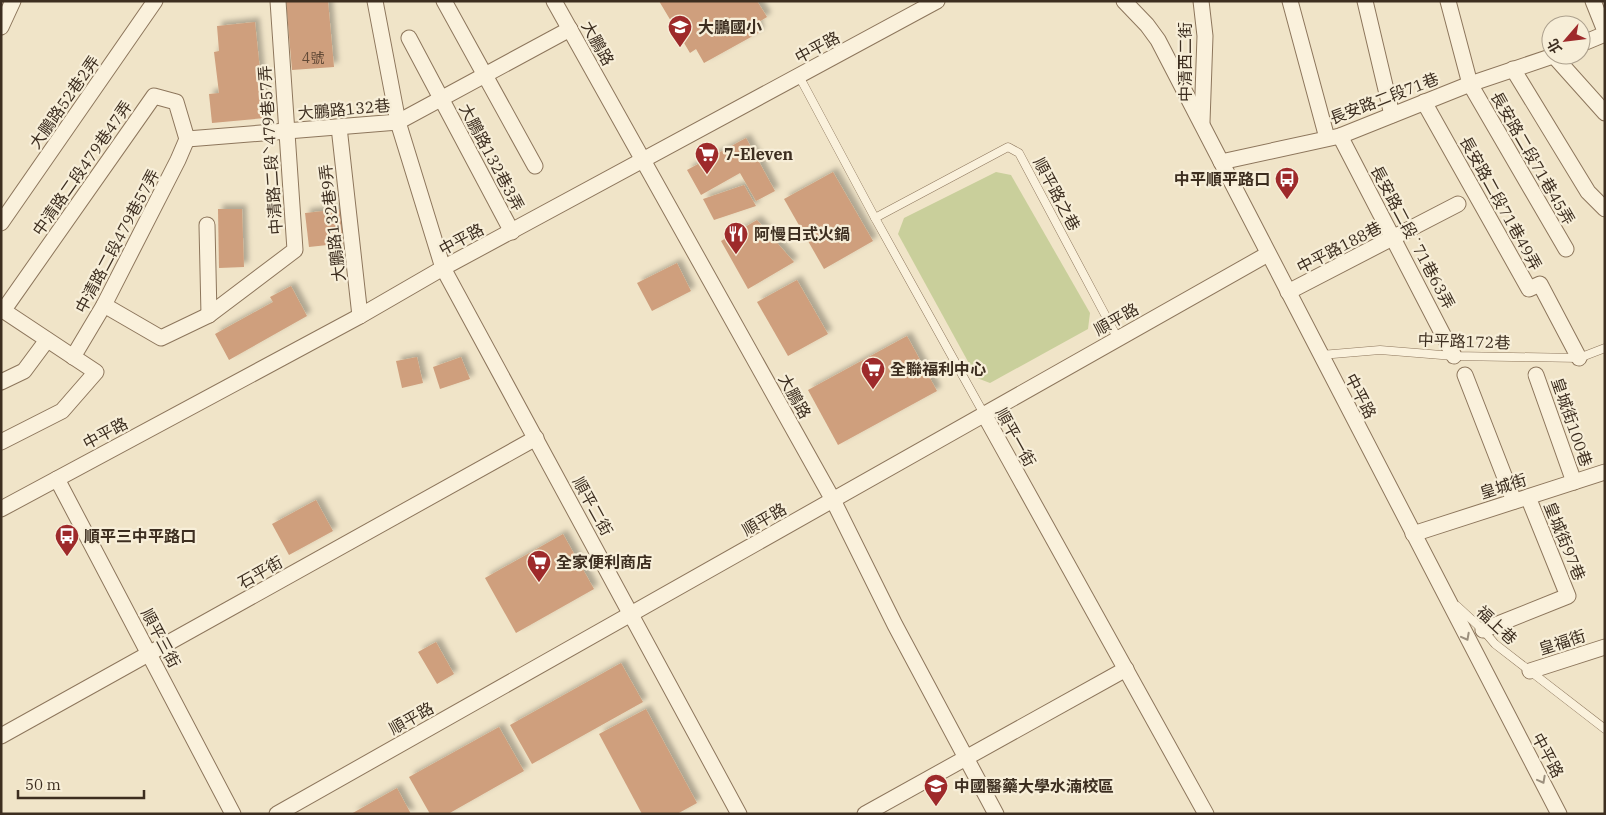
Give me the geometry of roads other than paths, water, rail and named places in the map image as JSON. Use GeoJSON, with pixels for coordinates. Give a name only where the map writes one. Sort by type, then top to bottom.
{"type":"FeatureCollection","features":[{"type":"Feature","properties":{"kind":"street"},"geometry":{"type":"LineString","coordinates":[[1,27],[13,1]]}},
{"type":"Feature","properties":{"kind":"street","name":"大鵬路52巷2弄"},"geometry":{"type":"LineString","coordinates":[[1,223],[155,1]]}},
{"type":"Feature","properties":{"kind":"street","name":"中清路二段ˋ479巷57弄"},"geometry":{"type":"LineString","coordinates":[[104,305],[161,338],[209,315],[295,250],[278,1]]}},
{"type":"Feature","properties":{"kind":"street","name":"順平二街"},"geometry":{"type":"LineString","coordinates":[[375,1],[398,122],[444,268],[739,814]]}},
{"type":"Feature","properties":{"kind":"street"},"geometry":{"type":"LineString","coordinates":[[444,1],[536,166]]}},
{"type":"Feature","properties":{"kind":"street","name":"大鵬路"},"geometry":{"type":"LineString","coordinates":[[554,1],[832,500],[996,814]]}},
{"type":"Feature","properties":{"kind":"street","name":"中平路"},"geometry":{"type":"LineString","coordinates":[[1,509],[360,316],[444,268],[937,1]]}},
{"type":"Feature","properties":{"kind":"street","name":"中平路"},"geometry":{"type":"LineString","coordinates":[[1124,1],[1141,18],[1158,40],[1559,814]]}},
{"type":"Feature","properties":{"kind":"street","name":"中清西二街"},"geometry":{"type":"LineString","coordinates":[[1201,1],[1204,36],[1202,124]]}},
{"type":"Feature","properties":{"kind":"street","name":"長安路二段˙71巷63弄"},"geometry":{"type":"LineString","coordinates":[[1290,1],[1334,137],[1393,239],[1454,356]]}},
{"type":"Feature","properties":{"kind":"street"},"geometry":{"type":"LineString","coordinates":[[1365,1],[1392,115]]}},
{"type":"Feature","properties":{"kind":"street","name":"長安路二段71巷45弄"},"geometry":{"type":"LineString","coordinates":[[1448,1],[1470,84],[1566,249]]}},
{"type":"Feature","properties":{"kind":"street"},"geometry":{"type":"LineString","coordinates":[[1591,39],[1605,32],[1593,1]]}},
{"type":"Feature","properties":{"kind":"street","name":"大鵬路132巷"},"geometry":{"type":"LineString","coordinates":[[187,139],[398,122],[570,29]]}},
{"type":"Feature","properties":{"kind":"street","name":"大鵬路132巷3弄"},"geometry":{"type":"LineString","coordinates":[[409,38],[512,232]]}},
{"type":"Feature","properties":{"kind":"street","name":"長安路二段71巷"},"geometry":{"type":"LineString","coordinates":[[1221,162],[1334,137],[1470,84],[1541,60]]}},
{"type":"Feature","properties":{"kind":"street"},"geometry":{"type":"LineString","coordinates":[[1564,65],[1605,113]]}},
{"type":"Feature","properties":{"kind":"street"},"geometry":{"type":"LineString","coordinates":[[1513,69],[1588,192],[1605,209]]}},
{"type":"Feature","properties":{"kind":"street","name":"中清路二段479巷47弄"},"geometry":{"type":"LineString","coordinates":[[2,310],[154,96],[176,102],[187,139]]}},
{"type":"Feature","properties":{"kind":"street","name":"長安路二段71巷49弄"},"geometry":{"type":"LineString","coordinates":[[1424,102],[1529,289],[1540,284],[1579,358]]}},
{"type":"Feature","properties":{"kind":"street","name":"大鵬路132巷9弄"},"geometry":{"type":"LineString","coordinates":[[338,126],[360,316]]}},
{"type":"Feature","properties":{"kind":"street","name":"中清路二段479巷57弄"},"geometry":{"type":"LineString","coordinates":[[73,357],[104,305],[187,139]]}},
{"type":"Feature","properties":{"kind":"street","name":"中平路188巷"},"geometry":{"type":"LineString","coordinates":[[1288,292],[1458,204]]}},
{"type":"Feature","properties":{"kind":"street"},"geometry":{"type":"LineString","coordinates":[[207,225],[209,315]]}},
{"type":"Feature","properties":{"kind":"street","name":"順平路"},"geometry":{"type":"LineString","coordinates":[[276,814],[1268,254]]}},
{"type":"Feature","properties":{"kind":"street"},"geometry":{"type":"LineString","coordinates":[[1,442],[62,410],[96,372],[2,310]]}},
{"type":"Feature","properties":{"kind":"street"},"geometry":{"type":"LineString","coordinates":[[1,382],[24,371],[47,340]]}},
{"type":"Feature","properties":{"kind":"street"},"geometry":{"type":"LineString","coordinates":[[1465,375],[1521,499]]}},
{"type":"Feature","properties":{"kind":"street","name":"皇城街100巷"},"geometry":{"type":"LineString","coordinates":[[1536,375],[1574,482]]}},
{"type":"Feature","properties":{"kind":"street","name":"順平一街"},"geometry":{"type":"LineString","coordinates":[[984,414],[1206,814]]}},
{"type":"Feature","properties":{"kind":"street","name":"石平街"},"geometry":{"type":"LineString","coordinates":[[1,736],[536,438]]}},
{"type":"Feature","properties":{"kind":"street","name":"皇城街"},"geometry":{"type":"LineString","coordinates":[[1413,534],[1605,472]]}},
{"type":"Feature","properties":{"kind":"street","name":"順平三街"},"geometry":{"type":"LineString","coordinates":[[57,478],[234,814]]}},
{"type":"Feature","properties":{"kind":"street","name":"皇城街97巷"},"geometry":{"type":"LineString","coordinates":[[1482,630],[1568,596],[1521,499]]}},
{"type":"Feature","properties":{"kind":"street","name":"皇福街"},"geometry":{"type":"LineString","coordinates":[[1530,671],[1605,646]]}},
{"type":"Feature","properties":{"kind":"street"},"geometry":{"type":"LineString","coordinates":[[865,814],[1126,670]]}},
{"type":"Feature","properties":{"kind":"lane","name":"順平一街"},"geometry":{"type":"LineString","coordinates":[[799,76],[875,218],[984,414]]}},
{"type":"Feature","properties":{"kind":"lane","name":"順平路之巷"},"geometry":{"type":"LineString","coordinates":[[875,218],[1008,147],[1020,153],[1118,339]]}},
{"type":"Feature","properties":{"kind":"lane","name":"中平路172巷"},"geometry":{"type":"LineString","coordinates":[[1321,355],[1380,350],[1454,356],[1579,358],[1605,348]]}},
{"type":"Feature","properties":{"kind":"lane","name":"福上巷"},"geometry":{"type":"LineString","coordinates":[[1444,593],[1495,644],[1605,729]]}},
{"type":"Feature","properties":{"kind":"place","name":"大鵬國小"},"geometry":{"type":"Point","coordinates":[680,48]}},
{"type":"Feature","properties":{"kind":"place","name":"7-Eleven"},"geometry":{"type":"Point","coordinates":[707,175]}},
{"type":"Feature","properties":{"kind":"place","name":"中平順平路口"},"geometry":{"type":"Point","coordinates":[1287,200]}},
{"type":"Feature","properties":{"kind":"place","name":"阿慢日式火鍋"},"geometry":{"type":"Point","coordinates":[736,255]}},
{"type":"Feature","properties":{"kind":"place","name":"全聯福利中心"},"geometry":{"type":"Point","coordinates":[873,390]}},
{"type":"Feature","properties":{"kind":"place","name":"順平三中平路口"},"geometry":{"type":"Point","coordinates":[67,557]}},
{"type":"Feature","properties":{"kind":"place","name":"全家便利商店"},"geometry":{"type":"Point","coordinates":[539,583]}},
{"type":"Feature","properties":{"kind":"place","name":"中國醫藥大學水湳校區"},"geometry":{"type":"Point","coordinates":[936,807]}}]}
